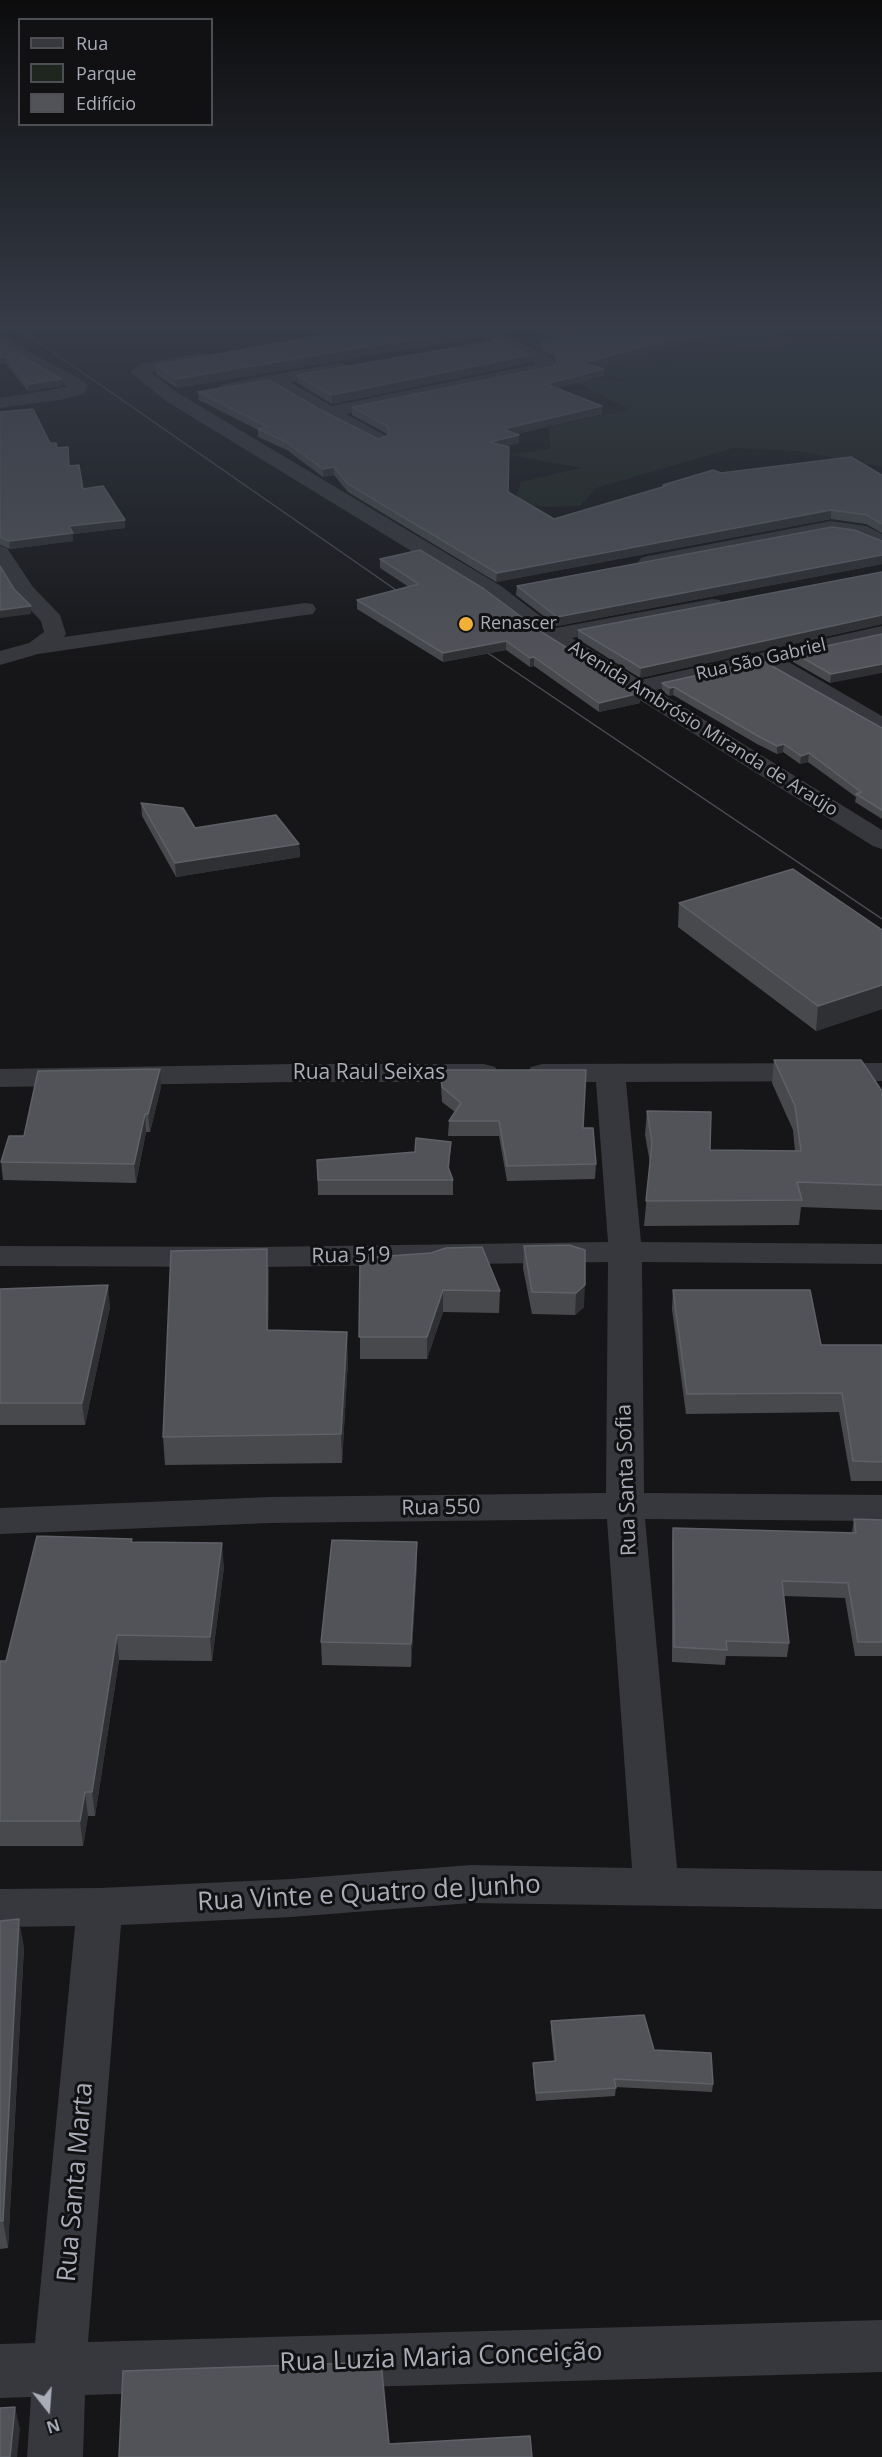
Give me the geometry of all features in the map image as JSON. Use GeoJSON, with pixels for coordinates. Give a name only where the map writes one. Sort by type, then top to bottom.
{"type":"FeatureCollection","features":[{"type":"Feature","properties":{"kind":"street","name":"Avenida Ambrósio Miranda de Araújo"},"geometry":{"type":"LineString","coordinates":[[246,442],[493,591],[552,635],[639,687],[882,841]]}},
{"type":"Feature","properties":{"kind":"street"},"geometry":{"type":"LineString","coordinates":[[630,565],[831,527],[859,531],[882,542]]}},
{"type":"Feature","properties":{"kind":"street"},"geometry":{"type":"LineString","coordinates":[[0,552],[25,591],[52,620],[56,634],[37,648]]}},
{"type":"Feature","properties":{"kind":"street"},"geometry":{"type":"LineString","coordinates":[[493,591],[516,587]]}},
{"type":"Feature","properties":{"kind":"street"},"geometry":{"type":"LineString","coordinates":[[552,635],[729,601]]}},
{"type":"Feature","properties":{"kind":"street"},"geometry":{"type":"LineString","coordinates":[[0,658],[37,648],[305,609]]}},
{"type":"Feature","properties":{"kind":"street","name":"Rua São Gabriel"},"geometry":{"type":"LineString","coordinates":[[639,687],[882,633]]}},
{"type":"Feature","properties":{"kind":"street"},"geometry":{"type":"LineString","coordinates":[[767,659],[882,726]]}},
{"type":"Feature","properties":{"kind":"street","name":"Rua Raul Seixas"},"geometry":{"type":"LineString","coordinates":[[0,1078],[295,1073],[882,1072]]}},
{"type":"Feature","properties":{"kind":"street","name":"Rua Santa Sofia"},"geometry":{"type":"LineString","coordinates":[[610,1073],[625,1252],[625,1506],[656,1887]]}},
{"type":"Feature","properties":{"kind":"street","name":"Rua 519"},"geometry":{"type":"LineString","coordinates":[[0,1256],[261,1257],[625,1252],[882,1254]]}},
{"type":"Feature","properties":{"kind":"street","name":"Rua 550"},"geometry":{"type":"LineString","coordinates":[[0,1521],[270,1510],[625,1506],[882,1508]]}},
{"type":"Feature","properties":{"kind":"street","name":"Rua Vinte e Quatro de Junho"},"geometry":{"type":"LineString","coordinates":[[0,1908],[100,1907],[291,1898],[471,1884],[882,1890]]}},
{"type":"Feature","properties":{"kind":"street","name":"Rua Santa Marta"},"geometry":{"type":"LineString","coordinates":[[55,2457],[59,2370],[100,1907]]}},
{"type":"Feature","properties":{"kind":"street","name":"Rua Luzia Maria Conceição"},"geometry":{"type":"LineString","coordinates":[[0,2371],[882,2346]]}},
{"type":"Feature","properties":{"kind":"green space"},"geometry":{"type":"Polygon","coordinates":[[[550,442],[882,442],[882,467],[799,451],[733,448],[596,488],[580,506],[551,507],[513,504],[521,482],[582,468],[509,455],[550,449],[550,442]]]}},
{"type":"Feature","properties":{"kind":"building"},"geometry":{"type":"Polygon","coordinates":[[[0,442],[49,442],[56,443],[57,448],[68,447],[69,466],[79,465],[83,489],[103,486],[125,520],[69,526],[73,533],[9,541],[0,537],[0,442]]]}},
{"type":"Feature","properties":{"kind":"building"},"geometry":{"type":"Polygon","coordinates":[[[286,442],[491,442],[509,447],[508,492],[554,519],[713,470],[721,473],[851,457],[882,475],[882,524],[867,515],[831,510],[497,573],[348,484],[334,467],[323,469],[286,442]]]}},
{"type":"Feature","properties":{"kind":"building"},"geometry":{"type":"Polygon","coordinates":[[[832,527],[854,530],[882,541],[882,555],[557,617],[517,586],[832,527]]]}},
{"type":"Feature","properties":{"kind":"building"},"geometry":{"type":"Polygon","coordinates":[[[420,550],[484,589],[543,633],[640,693],[599,703],[534,657],[530,658],[506,641],[443,653],[357,600],[419,584],[380,559],[420,550]]]}},
{"type":"Feature","properties":{"kind":"building"},"geometry":{"type":"Polygon","coordinates":[[[0,566],[14,589],[31,606],[0,610],[0,566]]]}},
{"type":"Feature","properties":{"kind":"building"},"geometry":{"type":"Polygon","coordinates":[[[882,572],[882,615],[641,668],[578,630],[882,572]]]}},
{"type":"Feature","properties":{"kind":"building"},"geometry":{"type":"Polygon","coordinates":[[[882,634],[882,664],[831,674],[794,653],[882,634]]]}},
{"type":"Feature","properties":{"kind":"building"},"geometry":{"type":"Polygon","coordinates":[[[763,661],[882,728],[882,810],[856,794],[861,792],[809,753],[801,756],[784,744],[777,746],[674,687],[670,688],[662,683],[763,661]]]}},
{"type":"Feature","properties":{"kind":"building"},"geometry":{"type":"Polygon","coordinates":[[[141,803],[183,808],[195,828],[276,815],[299,844],[175,863],[141,803]]]}},
{"type":"Feature","properties":{"kind":"building"},"geometry":{"type":"Polygon","coordinates":[[[793,869],[882,930],[882,985],[818,1006],[679,903],[793,869]]]}},
{"type":"Feature","properties":{"kind":"building"},"geometry":{"type":"Polygon","coordinates":[[[774,1060],[861,1060],[882,1091],[882,1185],[797,1182],[802,1200],[646,1201],[652,1143],[647,1111],[711,1112],[710,1150],[801,1151],[795,1106],[774,1060]]]}},
{"type":"Feature","properties":{"kind":"building"},"geometry":{"type":"Polygon","coordinates":[[[160,1069],[148,1114],[145,1114],[134,1164],[1,1162],[9,1136],[24,1136],[38,1071],[160,1069]]]}},
{"type":"Feature","properties":{"kind":"building"},"geometry":{"type":"Polygon","coordinates":[[[440,1070],[586,1070],[583,1128],[593,1128],[596,1164],[507,1166],[499,1121],[449,1121],[461,1103],[442,1087],[440,1070]]]}},
{"type":"Feature","properties":{"kind":"building"},"geometry":{"type":"Polygon","coordinates":[[[416,1138],[451,1142],[448,1167],[453,1180],[318,1180],[317,1160],[415,1152],[416,1138]]]}},
{"type":"Feature","properties":{"kind":"building"},"geometry":{"type":"Polygon","coordinates":[[[569,1245],[585,1250],[585,1285],[576,1293],[532,1292],[524,1246],[569,1245]]]}},
{"type":"Feature","properties":{"kind":"building"},"geometry":{"type":"Polygon","coordinates":[[[482,1247],[500,1291],[443,1290],[427,1337],[359,1337],[360,1258],[431,1253],[446,1248],[482,1247]]]}},
{"type":"Feature","properties":{"kind":"building"},"geometry":{"type":"Polygon","coordinates":[[[267,1249],[267,1330],[347,1332],[341,1434],[163,1437],[171,1251],[267,1249]]]}},
{"type":"Feature","properties":{"kind":"building"},"geometry":{"type":"Polygon","coordinates":[[[108,1285],[82,1403],[0,1403],[0,1289],[108,1285]]]}},
{"type":"Feature","properties":{"kind":"building"},"geometry":{"type":"Polygon","coordinates":[[[673,1290],[810,1290],[821,1345],[882,1345],[882,1462],[853,1461],[842,1393],[687,1394],[673,1290]]]}},
{"type":"Feature","properties":{"kind":"building"},"geometry":{"type":"Polygon","coordinates":[[[854,1519],[882,1520],[882,1642],[858,1642],[848,1583],[782,1581],[789,1643],[726,1641],[727,1650],[674,1647],[673,1528],[856,1533],[854,1519]]]}},
{"type":"Feature","properties":{"kind":"building"},"geometry":{"type":"Polygon","coordinates":[[[37,1536],[132,1539],[131,1542],[222,1543],[210,1637],[117,1635],[92,1792],[85,1792],[80,1821],[0,1821],[0,1661],[6,1661],[37,1536]]]}},
{"type":"Feature","properties":{"kind":"building"},"geometry":{"type":"Polygon","coordinates":[[[332,1540],[417,1542],[411,1644],[321,1642],[332,1540]]]}},
{"type":"Feature","properties":{"kind":"building"},"geometry":{"type":"Polygon","coordinates":[[[19,1919],[3,2221],[0,2221],[0,1921],[19,1919]]]}},
{"type":"Feature","properties":{"kind":"building"},"geometry":{"type":"Polygon","coordinates":[[[644,2015],[654,2050],[711,2053],[713,2084],[614,2079],[616,2088],[536,2093],[533,2063],[556,2061],[551,2021],[644,2015]]]}},
{"type":"Feature","properties":{"kind":"building"},"geometry":{"type":"Polygon","coordinates":[[[381,2362],[389,2444],[530,2436],[532,2457],[119,2457],[123,2371],[381,2362]]]}},
{"type":"Feature","properties":{"kind":"building"},"geometry":{"type":"Polygon","coordinates":[[[15,2407],[10,2457],[0,2457],[0,2408],[15,2407]]]}},
{"type":"Feature","properties":{"kind":"tram line"},"geometry":{"type":"LineString","coordinates":[[182,442],[409,599]]}},
{"type":"Feature","properties":{"kind":"tram line"},"geometry":{"type":"LineString","coordinates":[[476,645],[882,919]]}},
{"type":"Feature","properties":{"kind":"place","name":"Renascer"},"geometry":{"type":"Point","coordinates":[466,624]}}]}
